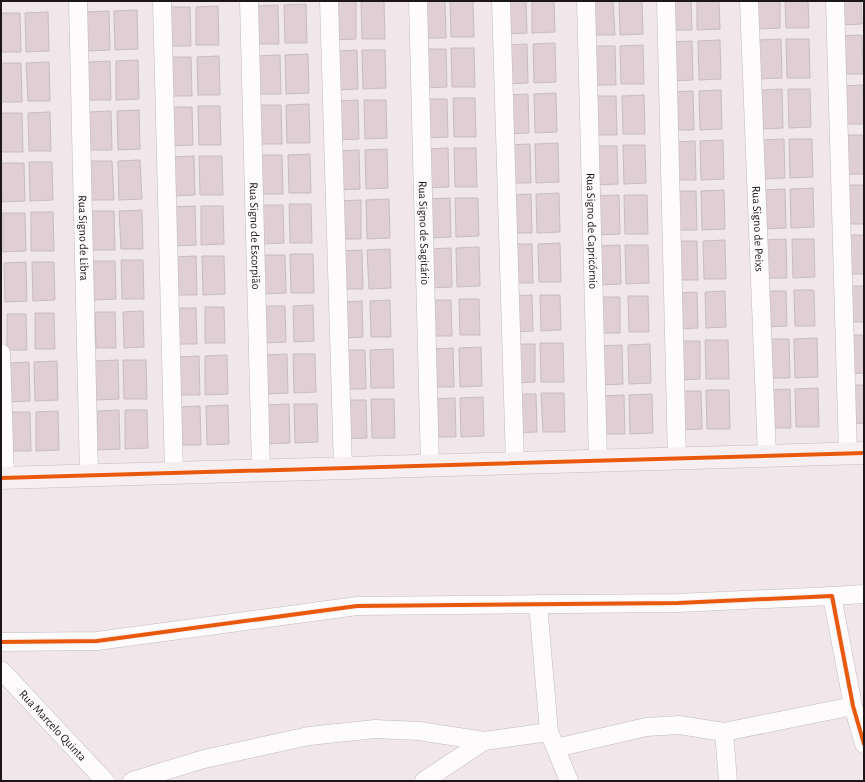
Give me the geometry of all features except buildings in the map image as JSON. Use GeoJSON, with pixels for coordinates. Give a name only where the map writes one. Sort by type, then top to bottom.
{"type":"FeatureCollection","features":[{"type":"Feature","properties":{"kind":"street","name":"Rua Signo de Libra"},"geometry":{"type":"LineString","coordinates":[[78,1],[89,475]]}},
{"type":"Feature","properties":{"kind":"street"},"geometry":{"type":"LineString","coordinates":[[162,1],[174,473]]}},
{"type":"Feature","properties":{"kind":"street","name":"Rua Signo de Escorpião"},"geometry":{"type":"LineString","coordinates":[[249,1],[261,470]]}},
{"type":"Feature","properties":{"kind":"street"},"geometry":{"type":"LineString","coordinates":[[329,1],[343,468]]}},
{"type":"Feature","properties":{"kind":"street","name":"Rua Signo de Sagitário"},"geometry":{"type":"LineString","coordinates":[[418,1],[430,466]]}},
{"type":"Feature","properties":{"kind":"street"},"geometry":{"type":"LineString","coordinates":[[502,1],[515,463]]}},
{"type":"Feature","properties":{"kind":"street","name":"Rua Signo de Capricórnio"},"geometry":{"type":"LineString","coordinates":[[586,1],[598,461]]}},
{"type":"Feature","properties":{"kind":"street"},"geometry":{"type":"LineString","coordinates":[[666,1],[677,459]]}},
{"type":"Feature","properties":{"kind":"street","name":"Rua Signo de Peixs"},"geometry":{"type":"LineString","coordinates":[[750,1],[767,456]]}},
{"type":"Feature","properties":{"kind":"street"},"geometry":{"type":"LineString","coordinates":[[1,353],[3,478],[856,454],[835,1]]}},
{"type":"Feature","properties":{"kind":"street"},"geometry":{"type":"LineString","coordinates":[[1,642],[96,641],[357,606],[678,602],[864,594]]}},
{"type":"Feature","properties":{"kind":"street"},"geometry":{"type":"LineString","coordinates":[[832,596],[853,706],[864,744]]}},
{"type":"Feature","properties":{"kind":"street"},"geometry":{"type":"LineString","coordinates":[[538,604],[553,740],[569,781]]}},
{"type":"Feature","properties":{"kind":"street","name":"Rua Marcelo Quinta"},"geometry":{"type":"LineString","coordinates":[[1,670],[105,781]]}},
{"type":"Feature","properties":{"kind":"street"},"geometry":{"type":"LineString","coordinates":[[132,781],[204,759],[316,735],[375,728],[419,731],[484,741],[553,740],[646,727],[679,725],[724,732],[853,706]]}},
{"type":"Feature","properties":{"kind":"street"},"geometry":{"type":"LineString","coordinates":[[724,732],[728,781]]}},
{"type":"Feature","properties":{"kind":"street"},"geometry":{"type":"LineString","coordinates":[[424,781],[484,741]]}},
{"type":"Feature","properties":{"kind":"cycle path"},"geometry":{"type":"LineString","coordinates":[[1,478],[864,453]]}},
{"type":"Feature","properties":{"kind":"cycle path"},"geometry":{"type":"LineString","coordinates":[[1,642],[97,641],[357,606],[678,603],[832,596],[853,706],[864,744]]}}]}
